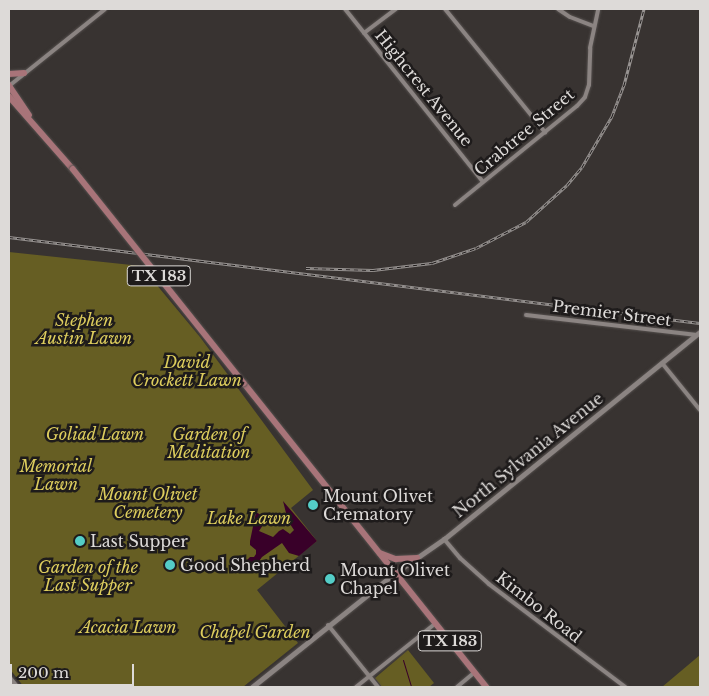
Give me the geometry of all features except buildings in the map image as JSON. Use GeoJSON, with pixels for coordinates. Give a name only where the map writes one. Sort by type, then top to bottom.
{"type":"FeatureCollection","features":[{"type":"Feature","properties":{"kind":"main road"},"geometry":{"type":"LineString","coordinates":[[9,74],[24,73]]}},
{"type":"Feature","properties":{"kind":"main road","name":"TX 183"},"geometry":{"type":"LineString","coordinates":[[9,86],[34,123]]}},
{"type":"Feature","properties":{"kind":"main road","name":"TX 183"},"geometry":{"type":"LineString","coordinates":[[9,96],[73,169],[487,687]]}},
{"type":"Feature","properties":{"kind":"main road","name":"North Sylvania Avenue"},"geometry":{"type":"LineString","coordinates":[[252,687],[395,573],[444,539],[699,334]]}},
{"type":"Feature","properties":{"kind":"main road"},"geometry":{"type":"LineString","coordinates":[[378,552],[396,559],[417,558]]}},
{"type":"Feature","properties":{"kind":"street"},"geometry":{"type":"LineString","coordinates":[[9,86],[105,9]]}},
{"type":"Feature","properties":{"kind":"street","name":"Highcrest Avenue"},"geometry":{"type":"LineString","coordinates":[[344,9],[483,182]]}},
{"type":"Feature","properties":{"kind":"street"},"geometry":{"type":"LineString","coordinates":[[364,34],[396,9]]}},
{"type":"Feature","properties":{"kind":"street"},"geometry":{"type":"LineString","coordinates":[[445,9],[545,132]]}},
{"type":"Feature","properties":{"kind":"street"},"geometry":{"type":"LineString","coordinates":[[558,9],[570,17],[594,26]]}},
{"type":"Feature","properties":{"kind":"street","name":"Crabtree Street"},"geometry":{"type":"LineString","coordinates":[[456,205],[577,106],[587,93],[590,48],[598,9]]}},
{"type":"Feature","properties":{"kind":"street","name":"Premier Street"},"geometry":{"type":"LineString","coordinates":[[526,315],[699,334]]}},
{"type":"Feature","properties":{"kind":"street"},"geometry":{"type":"LineString","coordinates":[[662,363],[700,410]]}},
{"type":"Feature","properties":{"kind":"street","name":"Kimbo Road"},"geometry":{"type":"LineString","coordinates":[[444,539],[460,558],[489,584],[626,687]]}},
{"type":"Feature","properties":{"kind":"street"},"geometry":{"type":"LineString","coordinates":[[356,687],[436,624]]}},
{"type":"Feature","properties":{"kind":"street"},"geometry":{"type":"LineString","coordinates":[[328,625],[378,687]]}},
{"type":"Feature","properties":{"kind":"street"},"geometry":{"type":"LineString","coordinates":[[457,687],[475,672]]}},
{"type":"Feature","properties":{"kind":"street"},"geometry":{"type":"LineString","coordinates":[[9,677],[17,687]]}},
{"type":"Feature","properties":{"kind":"green space","name":"Mount Olivet Cemetery"},"geometry":{"type":"Polygon","coordinates":[[[9,252],[141,266],[200,337],[313,490],[291,508],[317,541],[257,590],[298,643],[243,687],[24,687],[9,668],[9,252]]]}},
{"type":"Feature","properties":{"kind":"green space"},"geometry":{"type":"Polygon","coordinates":[[[408,650],[434,683],[429,687],[382,687],[375,678],[408,650]]]}},
{"type":"Feature","properties":{"kind":"green space"},"geometry":{"type":"Polygon","coordinates":[[[700,655],[700,687],[662,687],[700,655]]]}},
{"type":"Feature","properties":{"kind":"shaded area"},"geometry":{"type":"Polygon","coordinates":[[[283,501],[317,541],[299,556],[289,553],[282,543],[262,557],[255,567],[252,567],[247,560],[256,554],[256,550],[250,545],[250,541],[256,512],[267,519],[259,531],[273,537],[283,529],[290,534],[294,530],[288,521],[283,501]]]}},
{"type":"Feature","properties":{"kind":"waterway"},"geometry":{"type":"LineString","coordinates":[[403,660],[411,687]]}},
{"type":"Feature","properties":{"kind":"railway"},"geometry":{"type":"LineString","coordinates":[[306,268],[373,270],[432,263],[476,248],[526,222],[567,185],[582,167],[612,116],[624,85],[644,9]]}},
{"type":"Feature","properties":{"kind":"railway"},"geometry":{"type":"LineString","coordinates":[[9,237],[700,323]]}},
{"type":"Feature","properties":{"kind":"place","name":"Mount Olivet Crematory"},"geometry":{"type":"Point","coordinates":[313,505]}},
{"type":"Feature","properties":{"kind":"place","name":"Last Supper"},"geometry":{"type":"Point","coordinates":[80,541]}},
{"type":"Feature","properties":{"kind":"place","name":"Good Shepherd"},"geometry":{"type":"Point","coordinates":[170,565]}},
{"type":"Feature","properties":{"kind":"place","name":"Mount Olivet Chapel"},"geometry":{"type":"Point","coordinates":[330,579]}},
{"type":"Feature","properties":{"kind":"park label","name":"Stephen Austin Lawn"},"geometry":{"type":"Point","coordinates":[84,329]}},
{"type":"Feature","properties":{"kind":"park label","name":"David Crockett Lawn"},"geometry":{"type":"Point","coordinates":[187,371]}},
{"type":"Feature","properties":{"kind":"park label","name":"Goliad Lawn"},"geometry":{"type":"Point","coordinates":[95,434]}},
{"type":"Feature","properties":{"kind":"park label","name":"Garden of Meditation"},"geometry":{"type":"Point","coordinates":[209,443]}},
{"type":"Feature","properties":{"kind":"park label","name":"Memorial Lawn"},"geometry":{"type":"Point","coordinates":[56,475]}},
{"type":"Feature","properties":{"kind":"park label","name":"Lake Lawn"},"geometry":{"type":"Point","coordinates":[249,518]}},
{"type":"Feature","properties":{"kind":"park label","name":"Garden of the Last Supper"},"geometry":{"type":"Point","coordinates":[88,576]}},
{"type":"Feature","properties":{"kind":"park label","name":"Acacia Lawn"},"geometry":{"type":"Point","coordinates":[128,627]}},
{"type":"Feature","properties":{"kind":"park label","name":"Chapel Garden"},"geometry":{"type":"Point","coordinates":[255,632]}}]}
